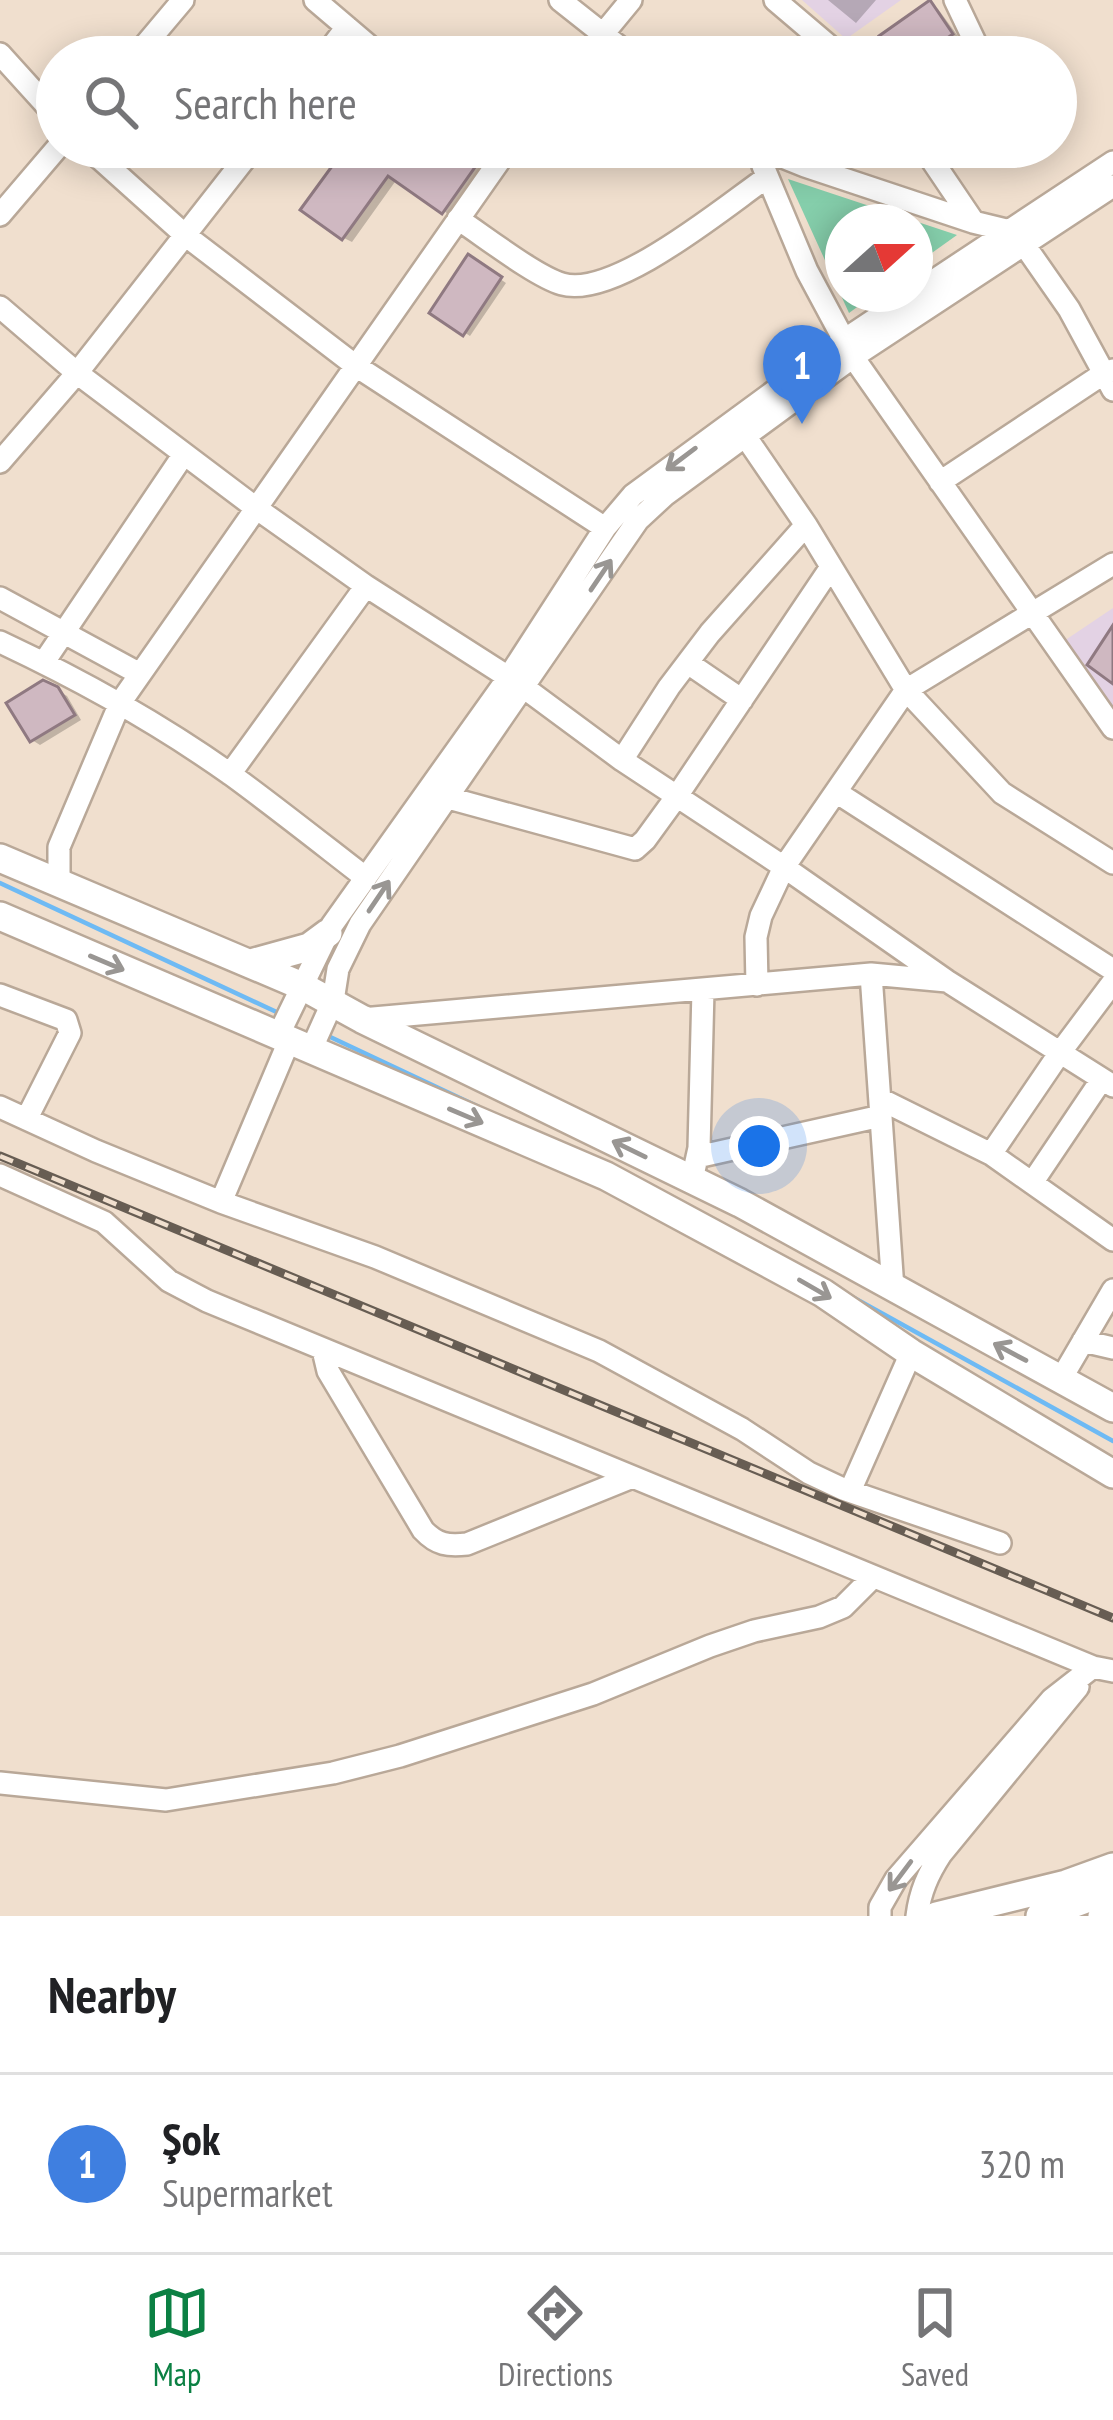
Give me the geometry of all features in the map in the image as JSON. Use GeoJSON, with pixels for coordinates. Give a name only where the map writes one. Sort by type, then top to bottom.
{"type":"FeatureCollection","features":[{"type":"Feature","properties":{"kind":"main road"},"geometry":{"type":"LineString","coordinates":[[11,863],[251,964],[330,1007],[695,1168],[740,1203],[1113,1408]]}},
{"type":"Feature","properties":{"kind":"main road"},"geometry":{"type":"LineString","coordinates":[[0,916],[606,1176],[823,1293],[911,1353],[1113,1474]]}},
{"type":"Feature","properties":{"kind":"main road"},"geometry":{"type":"LineString","coordinates":[[251,964],[309,946],[328,933]]}},
{"type":"Feature","properties":{"kind":"main road"},"geometry":{"type":"LineString","coordinates":[[936,1916],[1113,1868]]}},
{"type":"Feature","properties":{"kind":"main road"},"geometry":{"type":"LineString","coordinates":[[1040,1916],[1113,1889]]}},
{"type":"Feature","properties":{"kind":"street"},"geometry":{"type":"LineString","coordinates":[[153,36],[184,0]]}},
{"type":"Feature","properties":{"kind":"street"},"geometry":{"type":"LineString","coordinates":[[315,0],[358,36]]}},
{"type":"Feature","properties":{"kind":"street"},"geometry":{"type":"LineString","coordinates":[[560,0],[602,35],[632,0]]}},
{"type":"Feature","properties":{"kind":"street"},"geometry":{"type":"LineString","coordinates":[[776,0],[818,36]]}},
{"type":"Feature","properties":{"kind":"street"},"geometry":{"type":"LineString","coordinates":[[955,0],[972,36]]}},
{"type":"Feature","properties":{"kind":"street"},"geometry":{"type":"LineString","coordinates":[[340,36],[347,27]]}},
{"type":"Feature","properties":{"kind":"street"},"geometry":{"type":"LineString","coordinates":[[0,54],[36,94]]}},
{"type":"Feature","properties":{"kind":"street"},"geometry":{"type":"LineString","coordinates":[[848,348],[1017,237],[1113,162]]}},
{"type":"Feature","properties":{"kind":"street"},"geometry":{"type":"LineString","coordinates":[[0,214],[40,168]]}},
{"type":"Feature","properties":{"kind":"street"},"geometry":{"type":"LineString","coordinates":[[111,168],[185,235],[356,366],[605,528]]}},
{"type":"Feature","properties":{"kind":"street"},"geometry":{"type":"LineString","coordinates":[[0,462],[77,373],[238,168]]}},
{"type":"Feature","properties":{"kind":"street"},"geometry":{"type":"LineString","coordinates":[[64,885],[58,847],[120,703],[458,219],[488,168]]}},
{"type":"Feature","properties":{"kind":"street"},"geometry":{"type":"LineString","coordinates":[[763,168],[807,272],[848,348],[1113,728]]}},
{"type":"Feature","properties":{"kind":"street"},"geometry":{"type":"LineString","coordinates":[[811,168],[1017,237],[1070,309],[1110,378],[940,482]]}},
{"type":"Feature","properties":{"kind":"street"},"geometry":{"type":"LineString","coordinates":[[937,168],[973,222]]}},
{"type":"Feature","properties":{"kind":"street"},"geometry":{"type":"LineString","coordinates":[[458,219],[551,280],[578,287],[610,279],[655,256],[766,178]]}},
{"type":"Feature","properties":{"kind":"street"},"geometry":{"type":"LineString","coordinates":[[933,283],[1113,186]]}},
{"type":"Feature","properties":{"kind":"street"},"geometry":{"type":"LineString","coordinates":[[0,307],[77,373],[366,586],[515,682],[947,981],[1107,1083],[1032,1183]]}},
{"type":"Feature","properties":{"kind":"street"},"geometry":{"type":"LineString","coordinates":[[221,1202],[295,1039],[299,991],[328,933],[366,878],[638,520],[740,429],[892,312]]}},
{"type":"Feature","properties":{"kind":"street"},"geometry":{"type":"LineString","coordinates":[[740,429],[806,525],[906,690],[1002,794],[1113,863]]}},
{"type":"Feature","properties":{"kind":"street"},"geometry":{"type":"LineString","coordinates":[[295,1039],[330,1007],[338,969],[359,924],[445,797],[605,528],[633,495],[740,429]]}},
{"type":"Feature","properties":{"kind":"street"},"geometry":{"type":"LineString","coordinates":[[44,662],[184,454]]}},
{"type":"Feature","properties":{"kind":"street"},"geometry":{"type":"LineString","coordinates":[[622,760],[688,662],[806,525]]}},
{"type":"Feature","properties":{"kind":"street"},"geometry":{"type":"LineString","coordinates":[[757,985],[756,937],[784,867],[906,690],[1113,564]]}},
{"type":"Feature","properties":{"kind":"street"},"geometry":{"type":"LineString","coordinates":[[445,797],[634,849],[677,796],[832,567]]}},
{"type":"Feature","properties":{"kind":"street"},"geometry":{"type":"LineString","coordinates":[[230,774],[366,586]]}},
{"type":"Feature","properties":{"kind":"street"},"geometry":{"type":"LineString","coordinates":[[0,598],[140,674]]}},
{"type":"Feature","properties":{"kind":"street"},"geometry":{"type":"LineString","coordinates":[[0,642],[120,703],[230,774],[366,878]]}},
{"type":"Feature","properties":{"kind":"street"},"geometry":{"type":"LineString","coordinates":[[688,662],[742,700]]}},
{"type":"Feature","properties":{"kind":"street"},"geometry":{"type":"LineString","coordinates":[[836,793],[1113,970]]}},
{"type":"Feature","properties":{"kind":"street"},"geometry":{"type":"LineString","coordinates":[[11,863],[58,847]]}},
{"type":"Feature","properties":{"kind":"street"},"geometry":{"type":"LineString","coordinates":[[362,1019],[871,974],[947,981]]}},
{"type":"Feature","properties":{"kind":"street"},"geometry":{"type":"LineString","coordinates":[[871,974],[893,1289]]}},
{"type":"Feature","properties":{"kind":"street"},"geometry":{"type":"LineString","coordinates":[[991,1154],[1113,982]]}},
{"type":"Feature","properties":{"kind":"street"},"geometry":{"type":"LineString","coordinates":[[704,990],[695,1168],[880,1107],[991,1154],[1113,1240]]}},
{"type":"Feature","properties":{"kind":"street"},"geometry":{"type":"LineString","coordinates":[[0,995],[66,1020],[70,1033],[27,1118]]}},
{"type":"Feature","properties":{"kind":"street"},"geometry":{"type":"LineString","coordinates":[[0,1107],[221,1202],[375,1257],[599,1352],[742,1429],[809,1473],[1000,1543]]}},
{"type":"Feature","properties":{"kind":"street"},"geometry":{"type":"LineString","coordinates":[[0,1175],[104,1222],[169,1281],[207,1301],[1103,1669]]}},
{"type":"Feature","properties":{"kind":"street"},"geometry":{"type":"LineString","coordinates":[[1061,1379],[1113,1290]]}},
{"type":"Feature","properties":{"kind":"street"},"geometry":{"type":"LineString","coordinates":[[1083,1341],[1113,1348]]}},
{"type":"Feature","properties":{"kind":"street"},"geometry":{"type":"LineString","coordinates":[[323,1350],[328,1371],[434,1541],[449,1546],[467,1544],[630,1478]]}},
{"type":"Feature","properties":{"kind":"street"},"geometry":{"type":"LineString","coordinates":[[850,1491],[911,1353]]}},
{"type":"Feature","properties":{"kind":"street"},"geometry":{"type":"LineString","coordinates":[[0,1783],[166,1800],[333,1774],[593,1694],[732,1638],[819,1617],[843,1607],[872,1578]]}},
{"type":"Feature","properties":{"kind":"street"},"geometry":{"type":"LineString","coordinates":[[880,1916],[896,1879],[1052,1699],[1103,1669]]}},
{"type":"Feature","properties":{"kind":"street"},"geometry":{"type":"LineString","coordinates":[[917,1916],[929,1871],[941,1855],[1060,1712],[1103,1669]]}},
{"type":"Feature","properties":{"kind":"street"},"geometry":{"type":"LineString","coordinates":[[1099,1916],[1113,1911]]}},
{"type":"Feature","properties":{"kind":"shaded area"},"geometry":{"type":"Polygon","coordinates":[[[802,0],[901,0],[850,36],[843,36],[802,0]]]}},
{"type":"Feature","properties":{"kind":"shaded area"},"geometry":{"type":"Polygon","coordinates":[[[1113,608],[1113,712],[1061,643],[1113,608]]]}},
{"type":"Feature","properties":{"kind":"green space"},"geometry":{"type":"Polygon","coordinates":[[[788,179],[863,204],[825,204],[825,260],[788,179]]]}},
{"type":"Feature","properties":{"kind":"green space"},"geometry":{"type":"Polygon","coordinates":[[[933,227],[957,235],[933,252],[933,227]]]}},
{"type":"Feature","properties":{"kind":"building"},"geometry":{"type":"Polygon","coordinates":[[[930,0],[953,34],[950,36],[879,36],[930,0]]]}},
{"type":"Feature","properties":{"kind":"building"},"geometry":{"type":"Polygon","coordinates":[[[331,168],[474,168],[442,214],[388,176],[342,240],[300,210],[331,168]]]}},
{"type":"Feature","properties":{"kind":"building"},"geometry":{"type":"Polygon","coordinates":[[[468,254],[502,277],[463,336],[429,313],[468,254]]]}},
{"type":"Feature","properties":{"kind":"building"},"geometry":{"type":"Polygon","coordinates":[[[1113,625],[1113,684],[1087,665],[1113,625]]]}},
{"type":"Feature","properties":{"kind":"building"},"geometry":{"type":"Polygon","coordinates":[[[43,680],[58,687],[75,715],[30,742],[6,703],[43,680]]]}},
{"type":"Feature","properties":{"kind":"waterway"},"geometry":{"type":"LineString","coordinates":[[0,883],[283,1015]]}},
{"type":"Feature","properties":{"kind":"waterway"},"geometry":{"type":"LineString","coordinates":[[326,1035],[479,1107]]}},
{"type":"Feature","properties":{"kind":"waterway"},"geometry":{"type":"LineString","coordinates":[[847,1294],[1113,1441]]}},
{"type":"Feature","properties":{"kind":"railway"},"geometry":{"type":"LineString","coordinates":[[0,1156],[1113,1618]]}},
{"type":"Feature","properties":{"kind":"place","name":"Şok"},"geometry":{"type":"Point","coordinates":[802,424]}}]}
